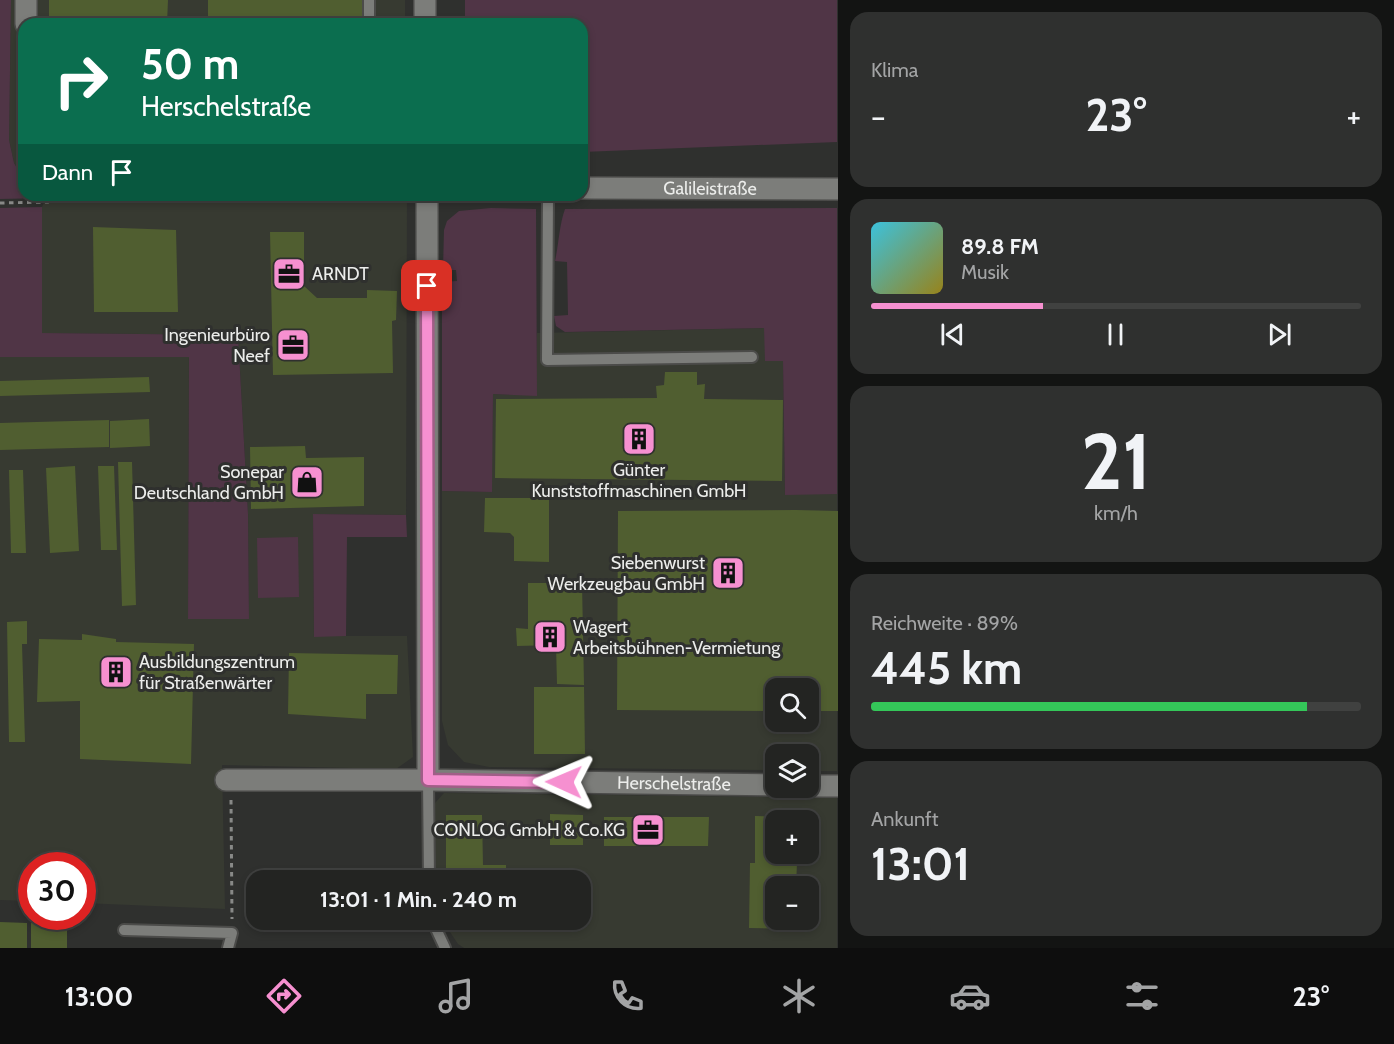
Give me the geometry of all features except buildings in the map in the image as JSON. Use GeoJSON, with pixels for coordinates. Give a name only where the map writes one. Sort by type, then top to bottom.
{"type":"FeatureCollection","features":[{"type":"Feature","properties":{"kind":"street"},"geometry":{"type":"LineString","coordinates":[[26,0],[26,18]]}},
{"type":"Feature","properties":{"kind":"street"},"geometry":{"type":"LineString","coordinates":[[425,0],[426,18]]}},
{"type":"Feature","properties":{"kind":"street","name":"Galileistraße"},"geometry":{"type":"LineString","coordinates":[[588,188],[837,189]]}},
{"type":"Feature","properties":{"kind":"street"},"geometry":{"type":"LineString","coordinates":[[427,201],[428,780]]}},
{"type":"Feature","properties":{"kind":"street","name":"Herschelstraße"},"geometry":{"type":"LineString","coordinates":[[228,780],[428,780],[765,785]]}},
{"type":"Feature","properties":{"kind":"street"},"geometry":{"type":"LineString","coordinates":[[819,786],[837,786]]}},
{"type":"Feature","properties":{"kind":"lane"},"geometry":{"type":"LineString","coordinates":[[369,0],[369,18]]}},
{"type":"Feature","properties":{"kind":"lane"},"geometry":{"type":"LineString","coordinates":[[548,201],[547,360],[753,357]]}},
{"type":"Feature","properties":{"kind":"lane"},"geometry":{"type":"LineString","coordinates":[[428,780],[429,870]]}},
{"type":"Feature","properties":{"kind":"lane"},"geometry":{"type":"LineString","coordinates":[[124,930],[232,933],[228,948]]}},
{"type":"Feature","properties":{"kind":"lane"},"geometry":{"type":"LineString","coordinates":[[437,930],[445,948]]}},
{"type":"Feature","properties":{"kind":"path"},"geometry":{"type":"LineString","coordinates":[[0,203],[49,201]]}},
{"type":"Feature","properties":{"kind":"path"},"geometry":{"type":"LineString","coordinates":[[228,780],[232,933]]}},
{"type":"Feature","properties":{"kind":"shaded area"},"geometry":{"type":"Polygon","coordinates":[[[0,0],[11,0],[9,140],[14,163],[18,170],[18,199],[0,199],[0,0]]]}},
{"type":"Feature","properties":{"kind":"shaded area"},"geometry":{"type":"Polygon","coordinates":[[[11,0],[405,0],[405,18],[18,18],[18,170],[14,163],[9,140],[11,0]]]}},
{"type":"Feature","properties":{"kind":"shaded area"},"geometry":{"type":"Polygon","coordinates":[[[465,0],[837,0],[837,142],[588,152],[588,18],[465,18],[465,0]]]}},
{"type":"Feature","properties":{"kind":"shaded area"},"geometry":{"type":"Polygon","coordinates":[[[45,201],[407,201],[406,515],[313,514],[314,636],[407,636],[413,757],[396,769],[222,765],[225,909],[96,904],[96,852],[18,852],[18,901],[0,900],[0,357],[189,357],[188,618],[249,618],[248,514],[238,335],[42,333],[42,207],[45,201]]]}},
{"type":"Feature","properties":{"kind":"shaded area"},"geometry":{"type":"Polygon","coordinates":[[[42,207],[42,333],[238,335],[248,514],[249,619],[188,619],[189,357],[0,357],[0,208],[42,207]]]}},
{"type":"Feature","properties":{"kind":"shaded area"},"geometry":{"type":"Polygon","coordinates":[[[491,208],[536,209],[537,396],[493,394],[492,492],[442,491],[442,282],[457,281],[456,270],[443,270],[444,230],[447,221],[459,211],[491,208]]]}},
{"type":"Feature","properties":{"kind":"shaded area"},"geometry":{"type":"Polygon","coordinates":[[[837,208],[837,494],[785,495],[783,361],[765,361],[764,328],[565,332],[556,326],[554,316],[568,315],[567,262],[555,261],[565,209],[837,208]]]}},
{"type":"Feature","properties":{"kind":"shaded area"},"geometry":{"type":"Polygon","coordinates":[[[764,328],[783,361],[785,494],[837,494],[837,771],[819,771],[819,744],[765,744],[765,770],[489,767],[464,762],[448,745],[442,721],[442,491],[491,492],[493,394],[536,395],[537,333],[764,328]]]}},
{"type":"Feature","properties":{"kind":"shaded area"},"geometry":{"type":"Polygon","coordinates":[[[313,514],[406,515],[407,537],[347,537],[346,636],[314,637],[313,514]]]}},
{"type":"Feature","properties":{"kind":"shaded area"},"geometry":{"type":"Polygon","coordinates":[[[298,537],[299,597],[258,598],[257,538],[298,537]]]}},
{"type":"Feature","properties":{"kind":"shaded area"},"geometry":{"type":"Polygon","coordinates":[[[444,793],[837,798],[837,948],[464,948],[458,944],[449,930],[591,930],[591,870],[436,870],[435,803],[444,793]]]}},
{"type":"Feature","properties":{"kind":"place","name":"ARNDT"},"geometry":{"type":"Point","coordinates":[289,274]}},
{"type":"Feature","properties":{"kind":"place","name":"Ingenieurbüro Neef"},"geometry":{"type":"Point","coordinates":[293,345]}},
{"type":"Feature","properties":{"kind":"place","name":"Günter Kunststoffmaschinen GmbH"},"geometry":{"type":"Point","coordinates":[639,439]}},
{"type":"Feature","properties":{"kind":"place","name":"Sonepar Deutschland GmbH"},"geometry":{"type":"Point","coordinates":[307,482]}},
{"type":"Feature","properties":{"kind":"place","name":"Siebenwurst Werkzeugbau GmbH"},"geometry":{"type":"Point","coordinates":[728,573]}},
{"type":"Feature","properties":{"kind":"place","name":"Wagert Arbeitsbühnen-Vermietung"},"geometry":{"type":"Point","coordinates":[550,637]}},
{"type":"Feature","properties":{"kind":"place","name":"Ausbildungszentrum für Straßenwärter"},"geometry":{"type":"Point","coordinates":[116,672]}},
{"type":"Feature","properties":{"kind":"place","name":"CONLOG GmbH & Co.KG"},"geometry":{"type":"Point","coordinates":[648,830]}},
{"type":"Feature","properties":{"kind":"route"},"geometry":{"type":"LineString","coordinates":[[427,286],[428,780],[564,782]]}}]}
